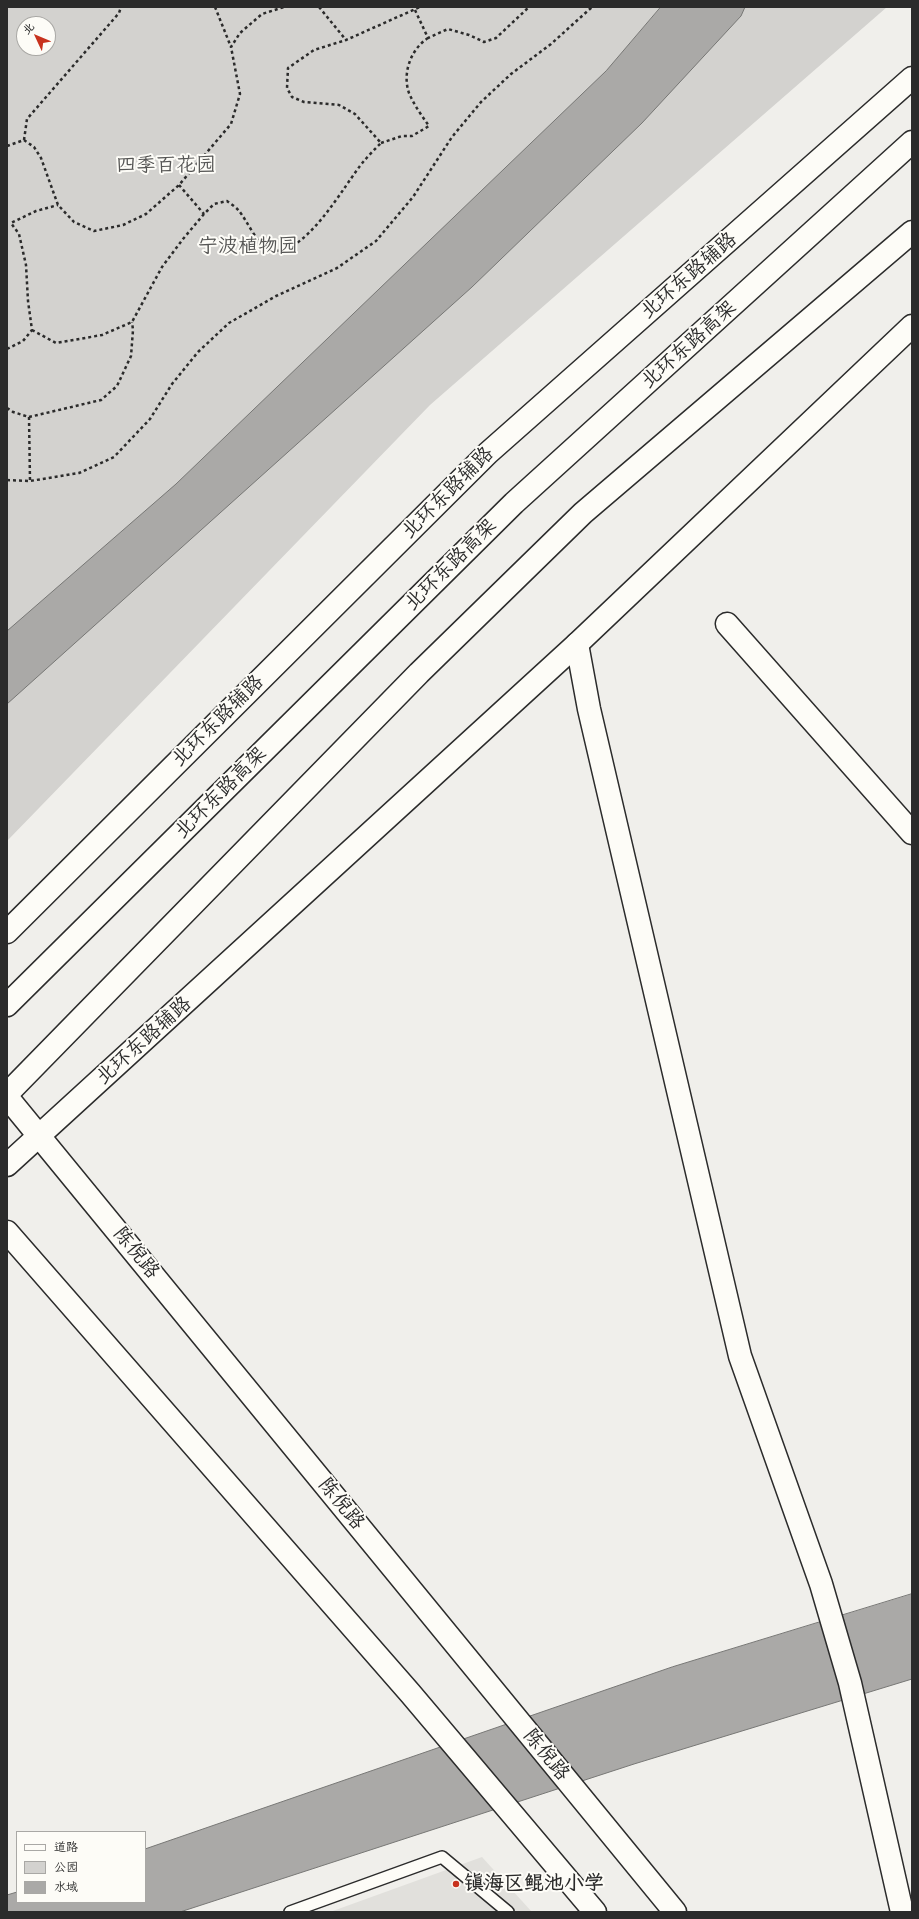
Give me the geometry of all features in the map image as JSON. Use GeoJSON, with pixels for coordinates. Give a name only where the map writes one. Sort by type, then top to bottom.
{"type":"FeatureCollection","features":[{"type":"Feature","properties":{"kind":"main road","name":"北环东路辅路"},"geometry":{"type":"LineString","coordinates":[[7,932],[488,453],[912,78]]}},
{"type":"Feature","properties":{"kind":"main road","name":"北环东路高架"},"geometry":{"type":"LineString","coordinates":[[7,1006],[514,503],[912,142]]}},
{"type":"Feature","properties":{"kind":"main road"},"geometry":{"type":"LineString","coordinates":[[7,1094],[419,673],[583,513],[912,232]]}},
{"type":"Feature","properties":{"kind":"main road","name":"北环东路辅路"},"geometry":{"type":"LineString","coordinates":[[7,1165],[578,644],[912,326]]}},
{"type":"Feature","properties":{"kind":"main road"},"geometry":{"type":"LineString","coordinates":[[727,624],[912,833]]}},
{"type":"Feature","properties":{"kind":"main road"},"geometry":{"type":"LineString","coordinates":[[578,644],[589,709],[740,1356],[821,1584],[850,1684],[902,1912]]}},
{"type":"Feature","properties":{"kind":"main road","name":"陈倪路"},"geometry":{"type":"LineString","coordinates":[[7,1097],[556,1769],[675,1912]]}},
{"type":"Feature","properties":{"kind":"main road"},"geometry":{"type":"LineString","coordinates":[[7,1232],[410,1693],[595,1912]]}},
{"type":"Feature","properties":{"kind":"lane"},"geometry":{"type":"LineString","coordinates":[[290,1912],[442,1858],[508,1912]]}},
{"type":"Feature","properties":{"kind":"path"},"geometry":{"type":"LineString","coordinates":[[24,140],[27,119],[119,13],[121,7]]}},
{"type":"Feature","properties":{"kind":"path"},"geometry":{"type":"LineString","coordinates":[[24,140],[34,147],[41,158],[58,205],[74,222],[94,231],[123,225],[146,214],[179,185],[231,124],[240,94],[231,47],[215,7]]}},
{"type":"Feature","properties":{"kind":"path"},"geometry":{"type":"LineString","coordinates":[[231,47],[240,33],[262,14],[284,7]]}},
{"type":"Feature","properties":{"kind":"path"},"geometry":{"type":"LineString","coordinates":[[320,7],[346,40]]}},
{"type":"Feature","properties":{"kind":"path"},"geometry":{"type":"LineString","coordinates":[[381,143],[355,114],[340,105],[304,102],[292,97],[287,88],[288,68],[314,50],[346,40],[420,7]]}},
{"type":"Feature","properties":{"kind":"path"},"geometry":{"type":"LineString","coordinates":[[7,408],[13,412],[29,417],[101,400],[117,386],[130,356],[133,330],[132,322],[162,267],[204,214],[214,204],[227,201],[238,209],[253,232],[266,248],[279,250],[296,242],[320,222],[342,194],[363,162],[381,143],[402,136],[412,136],[429,126],[409,94],[406,80],[409,61],[419,44],[448,29],[469,35],[484,42],[496,38],[529,7]]}},
{"type":"Feature","properties":{"kind":"path"},"geometry":{"type":"LineString","coordinates":[[7,480],[30,481],[79,473],[114,457],[150,419],[172,384],[198,352],[229,323],[276,296],[337,268],[376,241],[413,197],[452,137],[481,102],[511,74],[551,44],[592,7]]}},
{"type":"Feature","properties":{"kind":"path"},"geometry":{"type":"LineString","coordinates":[[415,10],[428,38]]}},
{"type":"Feature","properties":{"kind":"path"},"geometry":{"type":"LineString","coordinates":[[7,146],[24,140]]}},
{"type":"Feature","properties":{"kind":"path"},"geometry":{"type":"LineString","coordinates":[[179,185],[204,214]]}},
{"type":"Feature","properties":{"kind":"path"},"geometry":{"type":"LineString","coordinates":[[12,224],[36,212],[58,205]]}},
{"type":"Feature","properties":{"kind":"path"},"geometry":{"type":"LineString","coordinates":[[7,221],[12,224],[19,234],[26,265],[28,301],[32,330],[23,342],[7,349]]}},
{"type":"Feature","properties":{"kind":"path"},"geometry":{"type":"LineString","coordinates":[[32,330],[56,343],[102,335],[132,322]]}},
{"type":"Feature","properties":{"kind":"path"},"geometry":{"type":"LineString","coordinates":[[29,417],[30,481]]}},
{"type":"Feature","properties":{"kind":"shaded area","name":"镇海区鲲池小学"},"geometry":{"type":"Polygon","coordinates":[[[482,1857],[532,1912],[330,1912],[482,1857]]]}},
{"type":"Feature","properties":{"kind":"green space","name":"宁波植物园"},"geometry":{"type":"Polygon","coordinates":[[[7,7],[887,7],[430,405],[7,841],[7,7]]]}},
{"type":"Feature","properties":{"kind":"water"},"geometry":{"type":"Polygon","coordinates":[[[661,7],[745,7],[741,16],[642,123],[472,287],[7,704],[7,631],[176,484],[606,71],[661,7]]]}},
{"type":"Feature","properties":{"kind":"water"},"geometry":{"type":"Polygon","coordinates":[[[912,1594],[912,1679],[634,1764],[180,1912],[7,1912],[7,1895],[16,1892],[16,1903],[146,1903],[146,1849],[672,1667],[912,1594]]]}},
{"type":"Feature","properties":{"kind":"place","name":"镇海区鲲池小学"},"geometry":{"type":"Point","coordinates":[456,1884]}},
{"type":"Feature","properties":{"kind":"park label","name":"四季百花园"},"geometry":{"type":"Point","coordinates":[166,166]}}]}
